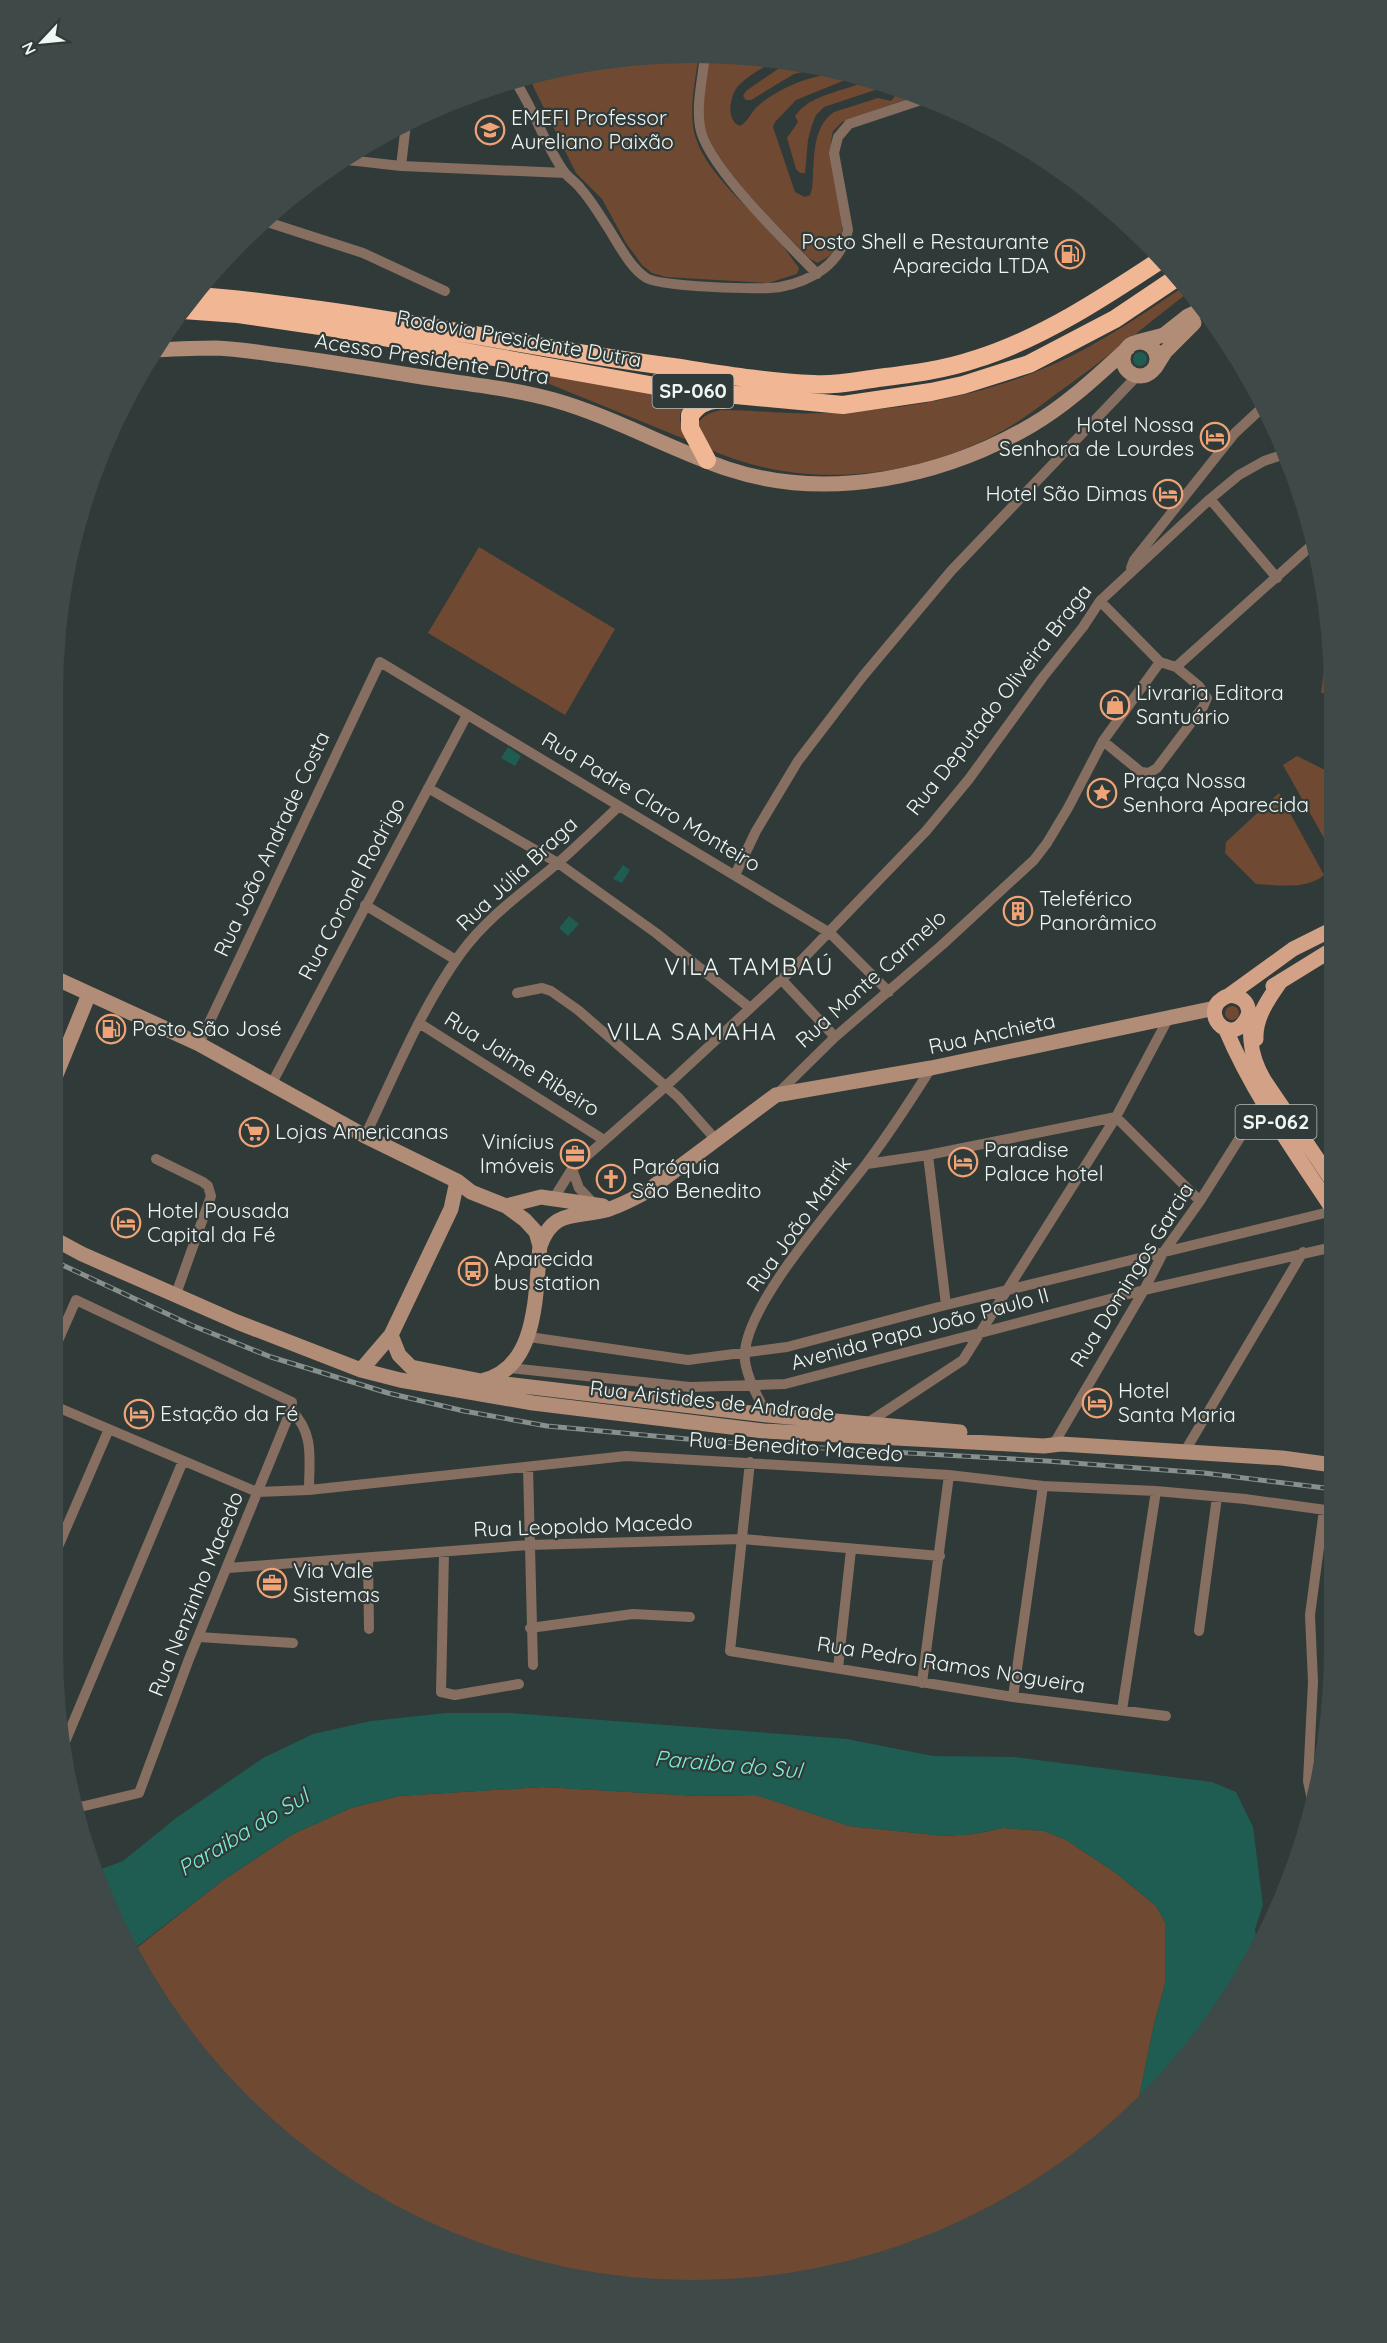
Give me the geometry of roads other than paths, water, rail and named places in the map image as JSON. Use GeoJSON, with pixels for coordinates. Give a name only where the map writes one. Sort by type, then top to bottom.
{"type":"FeatureCollection","features":[{"type":"Feature","properties":{"kind":"highway","name":"Rodovia Presidente Dutra"},"geometry":{"type":"LineString","coordinates":[[204,296],[232,298],[422,325],[556,350],[815,385],[920,374],[976,360],[1007,348],[1070,316],[1125,284],[1154,264]]}},
{"type":"Feature","properties":{"kind":"highway","name":"Rodovia Presidente Dutra"},"geometry":{"type":"LineString","coordinates":[[192,311],[238,314],[327,327],[672,389],[843,405],[931,392],[1029,364],[1115,319],[1171,281]]}},
{"type":"Feature","properties":{"kind":"highway"},"geometry":{"type":"LineString","coordinates":[[207,293],[232,298]]}},
{"type":"Feature","properties":{"kind":"highway"},"geometry":{"type":"LineString","coordinates":[[707,460],[694,436],[689,420],[690,415],[699,405],[717,399],[752,404],[795,401]]}},
{"type":"Feature","properties":{"kind":"main road"},"geometry":{"type":"LineString","coordinates":[[1133,345],[1164,335],[1196,312]]}},
{"type":"Feature","properties":{"kind":"main road"},"geometry":{"type":"LineString","coordinates":[[1094,379],[1112,372],[1144,376],[1155,368],[1172,345],[1201,319]]}},
{"type":"Feature","properties":{"kind":"main road"},"geometry":{"type":"LineString","coordinates":[[1135,376],[1124,365],[1123,359],[1133,345],[1142,342],[1152,347],[1157,357],[1155,368]]}},
{"type":"Feature","properties":{"kind":"main road","name":"Acesso Presidente Dutra"},"geometry":{"type":"LineString","coordinates":[[165,350],[230,349],[520,392],[574,407],[748,474],[799,482],[857,482],[897,476],[951,463],[976,454],[1031,425],[1059,407],[1133,345]]}},
{"type":"Feature","properties":{"kind":"main road"},"geometry":{"type":"LineString","coordinates":[[1215,1008],[1222,998],[1293,949],[1324,934]]}},
{"type":"Feature","properties":{"kind":"main road"},"geometry":{"type":"LineString","coordinates":[[1226,1030],[1237,1029],[1242,1025],[1249,1010],[1268,988],[1324,955]]}},
{"type":"Feature","properties":{"kind":"main road"},"geometry":{"type":"LineString","coordinates":[[1264,1080],[1256,1047],[1256,1032],[1262,1011],[1281,981]]}},
{"type":"Feature","properties":{"kind":"main road"},"geometry":{"type":"LineString","coordinates":[[63,982],[199,1044],[365,1136],[457,1181],[471,1192],[506,1206],[525,1220],[538,1239]]}},
{"type":"Feature","properties":{"kind":"main road"},"geometry":{"type":"LineString","coordinates":[[63,1058],[89,994]]}},
{"type":"Feature","properties":{"kind":"main road"},"geometry":{"type":"LineString","coordinates":[[1228,996],[1238,997],[1249,1010]]}},
{"type":"Feature","properties":{"kind":"main road","name":"SP-062"},"geometry":{"type":"LineString","coordinates":[[1215,1008],[1214,1013],[1218,1023],[1226,1030],[1239,1059],[1263,1101],[1324,1195]]}},
{"type":"Feature","properties":{"kind":"main road","name":"Rua Anchieta"},"geometry":{"type":"LineString","coordinates":[[776,1095],[932,1068],[1215,1008]]}},
{"type":"Feature","properties":{"kind":"main road","name":"SP-062"},"geometry":{"type":"LineString","coordinates":[[1249,1010],[1252,1052],[1264,1080],[1324,1169]]}},
{"type":"Feature","properties":{"kind":"main road","name":"Rua Monte Carmelo"},"geometry":{"type":"LineString","coordinates":[[538,1239],[561,1218],[615,1207],[646,1192],[776,1095]]}},
{"type":"Feature","properties":{"kind":"main road"},"geometry":{"type":"LineString","coordinates":[[361,1370],[391,1335],[451,1209],[457,1181]]}},
{"type":"Feature","properties":{"kind":"main road"},"geometry":{"type":"LineString","coordinates":[[451,1209],[471,1192]]}},
{"type":"Feature","properties":{"kind":"main road"},"geometry":{"type":"LineString","coordinates":[[506,1206],[541,1197],[615,1207]]}},
{"type":"Feature","properties":{"kind":"main road"},"geometry":{"type":"LineString","coordinates":[[481,1381],[510,1368],[529,1336],[538,1239],[551,1219],[554,1198]]}},
{"type":"Feature","properties":{"kind":"main road","name":"Rua Aristides de Andrade"},"geometry":{"type":"LineString","coordinates":[[63,1244],[237,1322],[361,1370],[400,1380],[533,1403],[764,1431],[1055,1443],[1310,1460],[1324,1463]]}},
{"type":"Feature","properties":{"kind":"main road","name":"Rua Aristides de Andrade"},"geometry":{"type":"LineString","coordinates":[[391,1335],[399,1355],[411,1367],[481,1381],[767,1414],[1055,1443]]}},
{"type":"Feature","properties":{"kind":"street"},"geometry":{"type":"LineString","coordinates":[[704,63],[699,109],[700,126],[706,146],[731,181],[817,274]]}},
{"type":"Feature","properties":{"kind":"street"},"geometry":{"type":"LineString","coordinates":[[519,88],[566,173],[581,188],[636,269],[651,281],[770,288],[798,283],[817,274],[836,258],[846,240],[848,230],[834,153],[838,137],[849,124],[913,103]]}},
{"type":"Feature","properties":{"kind":"street"},"geometry":{"type":"LineString","coordinates":[[401,166],[405,133]]}},
{"type":"Feature","properties":{"kind":"street"},"geometry":{"type":"LineString","coordinates":[[356,161],[401,166],[566,173]]}},
{"type":"Feature","properties":{"kind":"street"},"geometry":{"type":"LineString","coordinates":[[273,224],[363,253],[445,291]]}},
{"type":"Feature","properties":{"kind":"street"},"geometry":{"type":"LineString","coordinates":[[735,875],[756,831],[793,770],[863,676],[951,571],[1135,376]]}},
{"type":"Feature","properties":{"kind":"street"},"geometry":{"type":"LineString","coordinates":[[1130,571],[1134,560],[1235,433],[1257,412]]}},
{"type":"Feature","properties":{"kind":"street"},"geometry":{"type":"LineString","coordinates":[[1130,571],[1239,476],[1264,461],[1278,456]]}},
{"type":"Feature","properties":{"kind":"street"},"geometry":{"type":"LineString","coordinates":[[1210,499],[1277,578]]}},
{"type":"Feature","properties":{"kind":"street"},"geometry":{"type":"LineString","coordinates":[[1176,667],[1307,549]]}},
{"type":"Feature","properties":{"kind":"street","name":"Rua Deputado Oliveira Braga"},"geometry":{"type":"LineString","coordinates":[[554,1198],[572,1169],[665,1087],[830,933],[944,811],[1100,602],[1130,571]]}},
{"type":"Feature","properties":{"kind":"street"},"geometry":{"type":"LineString","coordinates":[[1100,602],[1160,662],[1176,667],[1198,686],[1207,698],[1157,768],[1149,773],[1141,772],[1103,741]]}},
{"type":"Feature","properties":{"kind":"street","name":"Rua Padre Claro Monteiro"},"geometry":{"type":"LineString","coordinates":[[380,662],[830,933],[889,992]]}},
{"type":"Feature","properties":{"kind":"street","name":"Rua João Andrade Costa"},"geometry":{"type":"LineString","coordinates":[[199,1044],[380,662]]}},
{"type":"Feature","properties":{"kind":"street","name":"Rua Monte Carmelo"},"geometry":{"type":"LineString","coordinates":[[776,1095],[835,1037],[889,992],[1034,860],[1068,808],[1103,741],[1160,662]]}},
{"type":"Feature","properties":{"kind":"street","name":"Rua Coronel Rodrigo"},"geometry":{"type":"LineString","coordinates":[[272,1083],[467,715]]}},
{"type":"Feature","properties":{"kind":"street"},"geometry":{"type":"LineString","coordinates":[[428,788],[558,863],[656,933],[750,1008]]}},
{"type":"Feature","properties":{"kind":"street","name":"Rua Júlia Braga"},"geometry":{"type":"LineString","coordinates":[[365,1136],[419,1023],[456,960],[481,929],[515,897],[558,863],[619,806]]}},
{"type":"Feature","properties":{"kind":"street"},"geometry":{"type":"LineString","coordinates":[[365,905],[456,960]]}},
{"type":"Feature","properties":{"kind":"street"},"geometry":{"type":"LineString","coordinates":[[781,979],[835,1037]]}},
{"type":"Feature","properties":{"kind":"street"},"geometry":{"type":"LineString","coordinates":[[517,993],[542,988],[551,991],[586,1017],[678,1097],[717,1141]]}},
{"type":"Feature","properties":{"kind":"street"},"geometry":{"type":"LineString","coordinates":[[866,1424],[963,1360],[1116,1117],[1168,1019]]}},
{"type":"Feature","properties":{"kind":"street","name":"Rua Jaime Ribeiro"},"geometry":{"type":"LineString","coordinates":[[419,1023],[604,1140]]}},
{"type":"Feature","properties":{"kind":"street","name":"Rua João Matrik"},"geometry":{"type":"LineString","coordinates":[[744,1353],[748,1335],[759,1311],[788,1266],[867,1164],[932,1068]]}},
{"type":"Feature","properties":{"kind":"street","name":"Rua Domingos Garcia"},"geometry":{"type":"LineString","coordinates":[[1055,1443],[1163,1253],[1200,1202],[1263,1101]]}},
{"type":"Feature","properties":{"kind":"street"},"geometry":{"type":"LineString","coordinates":[[867,1164],[928,1155],[1116,1117]]}},
{"type":"Feature","properties":{"kind":"street"},"geometry":{"type":"LineString","coordinates":[[1116,1117],[1200,1202]]}},
{"type":"Feature","properties":{"kind":"street"},"geometry":{"type":"LineString","coordinates":[[928,1155],[946,1305]]}},
{"type":"Feature","properties":{"kind":"street"},"geometry":{"type":"LineString","coordinates":[[156,1159],[203,1182],[208,1186],[211,1196],[176,1294]]}},
{"type":"Feature","properties":{"kind":"street"},"geometry":{"type":"LineString","coordinates":[[572,1169],[579,1188],[594,1205]]}},
{"type":"Feature","properties":{"kind":"street","name":"Avenida Papa João Paulo II"},"geometry":{"type":"LineString","coordinates":[[529,1336],[688,1360],[787,1347],[946,1305],[1163,1253],[1324,1209]]}},
{"type":"Feature","properties":{"kind":"street","name":"Avenida Papa João Paulo II"},"geometry":{"type":"LineString","coordinates":[[510,1368],[690,1387],[785,1384],[1144,1290],[1324,1248]]}},
{"type":"Feature","properties":{"kind":"street"},"geometry":{"type":"LineString","coordinates":[[1185,1451],[1303,1252]]}},
{"type":"Feature","properties":{"kind":"street"},"geometry":{"type":"LineString","coordinates":[[63,1329],[76,1300],[292,1402],[291,1410],[300,1420],[308,1435],[309,1490]]}},
{"type":"Feature","properties":{"kind":"street"},"geometry":{"type":"LineString","coordinates":[[744,1353],[752,1386],[767,1414]]}},
{"type":"Feature","properties":{"kind":"street"},"geometry":{"type":"LineString","coordinates":[[63,1410],[257,1492]]}},
{"type":"Feature","properties":{"kind":"street","name":"Rua Nenzinho Macedo"},"geometry":{"type":"LineString","coordinates":[[82,1806],[139,1793],[291,1410]]}},
{"type":"Feature","properties":{"kind":"street"},"geometry":{"type":"LineString","coordinates":[[63,1535],[109,1429]]}},
{"type":"Feature","properties":{"kind":"street","name":"Rua Benedito Macedo"},"geometry":{"type":"LineString","coordinates":[[257,1492],[309,1490],[626,1456],[949,1475],[1043,1486],[1156,1491],[1324,1509]]}},
{"type":"Feature","properties":{"kind":"street"},"geometry":{"type":"LineString","coordinates":[[68,1734],[183,1461]]}},
{"type":"Feature","properties":{"kind":"street"},"geometry":{"type":"LineString","coordinates":[[742,1539],[750,1462]]}},
{"type":"Feature","properties":{"kind":"street"},"geometry":{"type":"LineString","coordinates":[[528,1467],[532,1665]]}},
{"type":"Feature","properties":{"kind":"street"},"geometry":{"type":"LineString","coordinates":[[922,1683],[949,1475]]}},
{"type":"Feature","properties":{"kind":"street"},"geometry":{"type":"LineString","coordinates":[[1013,1697],[1043,1486]]}},
{"type":"Feature","properties":{"kind":"street"},"geometry":{"type":"LineString","coordinates":[[1122,1710],[1156,1491]]}},
{"type":"Feature","properties":{"kind":"street"},"geometry":{"type":"LineString","coordinates":[[1199,1630],[1217,1497]]}},
{"type":"Feature","properties":{"kind":"street"},"geometry":{"type":"LineString","coordinates":[[1309,1787],[1313,1682],[1310,1615],[1324,1538]]}},
{"type":"Feature","properties":{"kind":"street","name":"Rua Leopoldo Macedo"},"geometry":{"type":"LineString","coordinates":[[228,1568],[529,1545],[742,1539],[940,1556]]}},
{"type":"Feature","properties":{"kind":"street","name":"Rua Pedro Ramos Nogueira"},"geometry":{"type":"LineString","coordinates":[[742,1539],[730,1652],[1013,1697],[1166,1716]]}},
{"type":"Feature","properties":{"kind":"street"},"geometry":{"type":"LineString","coordinates":[[838,1668],[851,1550]]}},
{"type":"Feature","properties":{"kind":"street"},"geometry":{"type":"LineString","coordinates":[[444,1552],[441,1692],[455,1695],[519,1684]]}},
{"type":"Feature","properties":{"kind":"street"},"geometry":{"type":"LineString","coordinates":[[368,1558],[369,1629]]}},
{"type":"Feature","properties":{"kind":"street"},"geometry":{"type":"LineString","coordinates":[[530,1628],[633,1614],[690,1617]]}},
{"type":"Feature","properties":{"kind":"street"},"geometry":{"type":"LineString","coordinates":[[199,1637],[293,1643]]}},
{"type":"Feature","properties":{"kind":"water"},"geometry":{"type":"Polygon","coordinates":[[[1140,352],[1145,354],[1147,359],[1145,364],[1140,366],[1135,364],[1133,359],[1135,354],[1140,352]]]}},
{"type":"Feature","properties":{"kind":"water"},"geometry":{"type":"Polygon","coordinates":[[[508,747],[521,756],[515,766],[501,758],[508,747]]]}},
{"type":"Feature","properties":{"kind":"water"},"geometry":{"type":"Polygon","coordinates":[[[623,865],[630,870],[622,883],[613,879],[623,865]]]}},
{"type":"Feature","properties":{"kind":"water"},"geometry":{"type":"Polygon","coordinates":[[[569,916],[579,924],[568,936],[559,928],[569,916]]]}},
{"type":"Feature","properties":{"kind":"water","name":"Paraiba do Sul"},"geometry":{"type":"Polygon","coordinates":[[[446,1713],[511,1713],[847,1739],[933,1756],[1015,1757],[1212,1782],[1236,1792],[1253,1827],[1263,1905],[1255,1929],[1256,1934],[1218,2000],[1168,2065],[1140,2094],[1165,1984],[1165,1922],[1156,1906],[1116,1873],[1066,1840],[1044,1831],[1003,1828],[975,1834],[944,1836],[849,1826],[756,1795],[698,1796],[543,1787],[399,1796],[351,1808],[293,1834],[222,1881],[137,1946],[102,1869],[123,1861],[176,1818],[263,1758],[313,1734],[371,1721],[446,1713]]]}},
{"type":"Feature","properties":{"kind":"railway"},"geometry":{"type":"LineString","coordinates":[[63,1265],[191,1325],[271,1357],[388,1393],[464,1411],[547,1426],[719,1442],[1047,1461],[1204,1473],[1324,1488]]}},
{"type":"Feature","properties":{"kind":"place","name":"EMEFI Professor Aureliano Paixão"},"geometry":{"type":"Point","coordinates":[490,130]}},
{"type":"Feature","properties":{"kind":"place","name":"Posto Shell e Restaurante Aparecida LTDA"},"geometry":{"type":"Point","coordinates":[1070,254]}},
{"type":"Feature","properties":{"kind":"place","name":"Hotel Nossa Senhora de Lourdes"},"geometry":{"type":"Point","coordinates":[1215,437]}},
{"type":"Feature","properties":{"kind":"place","name":"Hotel São Dimas"},"geometry":{"type":"Point","coordinates":[1168,494]}},
{"type":"Feature","properties":{"kind":"place","name":"Livraria Editora Santuário"},"geometry":{"type":"Point","coordinates":[1115,705]}},
{"type":"Feature","properties":{"kind":"place","name":"Praça Nossa Senhora Aparecida"},"geometry":{"type":"Point","coordinates":[1102,793]}},
{"type":"Feature","properties":{"kind":"place","name":"Teleférico Panorâmico"},"geometry":{"type":"Point","coordinates":[1018,911]}},
{"type":"Feature","properties":{"kind":"place","name":"Posto São José"},"geometry":{"type":"Point","coordinates":[111,1029]}},
{"type":"Feature","properties":{"kind":"place","name":"Lojas Americanas"},"geometry":{"type":"Point","coordinates":[254,1132]}},
{"type":"Feature","properties":{"kind":"place","name":"Vinícius Imóveis"},"geometry":{"type":"Point","coordinates":[575,1154]}},
{"type":"Feature","properties":{"kind":"place","name":"Paradise Palace hotel"},"geometry":{"type":"Point","coordinates":[963,1162]}},
{"type":"Feature","properties":{"kind":"place","name":"Paróquia São Benedito"},"geometry":{"type":"Point","coordinates":[611,1179]}},
{"type":"Feature","properties":{"kind":"place","name":"Hotel Pousada Capital da Fé"},"geometry":{"type":"Point","coordinates":[126,1223]}},
{"type":"Feature","properties":{"kind":"place","name":"Aparecida bus station"},"geometry":{"type":"Point","coordinates":[473,1271]}},
{"type":"Feature","properties":{"kind":"place","name":"Hotel Santa Maria"},"geometry":{"type":"Point","coordinates":[1097,1403]}},
{"type":"Feature","properties":{"kind":"place","name":"Estação da Fé"},"geometry":{"type":"Point","coordinates":[139,1414]}},
{"type":"Feature","properties":{"kind":"place","name":"Via Vale Sistemas"},"geometry":{"type":"Point","coordinates":[272,1583]}},
{"type":"Feature","properties":{"kind":"district","name":"VILA TAMBAÚ"},"geometry":{"type":"Point","coordinates":[749,967]}},
{"type":"Feature","properties":{"kind":"district","name":"VILA SAMAHA"},"geometry":{"type":"Point","coordinates":[692,1032]}}]}
